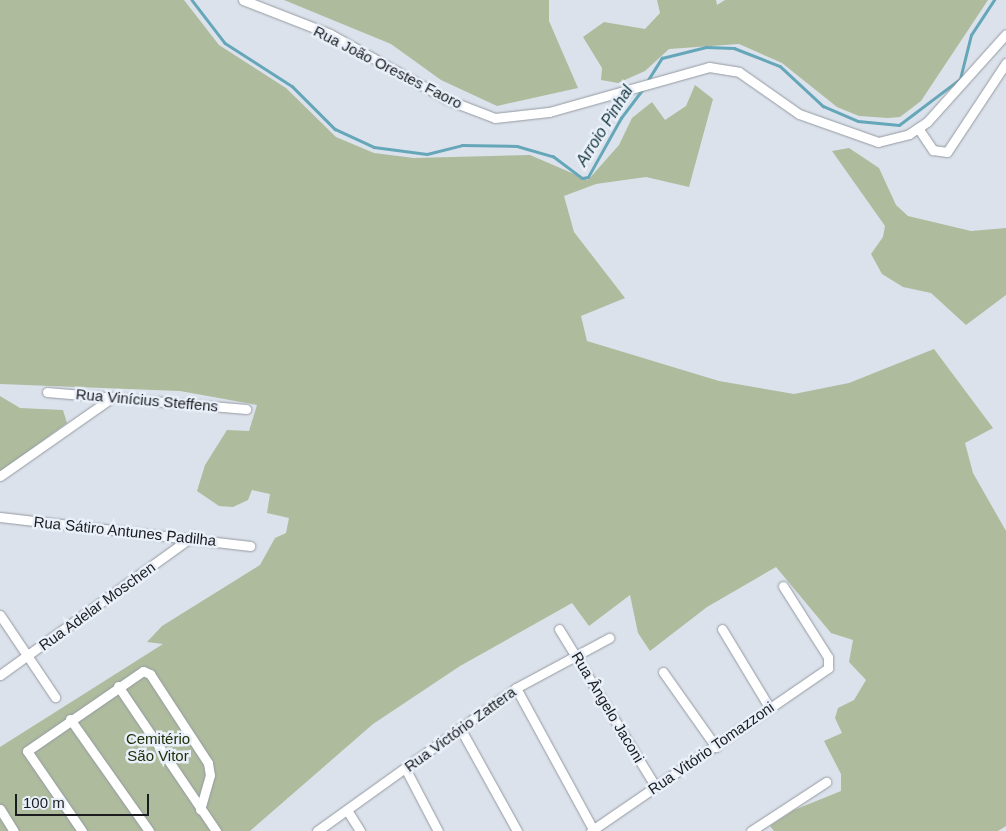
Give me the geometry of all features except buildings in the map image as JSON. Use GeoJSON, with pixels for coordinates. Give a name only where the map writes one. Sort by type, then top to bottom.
{"type":"FeatureCollection","features":[{"type":"Feature","properties":{"kind":"street","name":"Rua João Orestes Faoro"},"geometry":{"type":"LineString","coordinates":[[244,0],[330,34],[448,100],[495,118],[549,112],[709,67],[739,72],[799,114],[878,142],[894,141],[918,128],[1006,34]]}},
{"type":"Feature","properties":{"kind":"street"},"geometry":{"type":"LineString","coordinates":[[918,128],[932,150],[947,152],[1006,63]]}},
{"type":"Feature","properties":{"kind":"street","name":"Rua Vinícius Steffens"},"geometry":{"type":"LineString","coordinates":[[47,392],[246,409]]}},
{"type":"Feature","properties":{"kind":"street"},"geometry":{"type":"LineString","coordinates":[[0,476],[113,397]]}},
{"type":"Feature","properties":{"kind":"street","name":"Rua Sátiro Antunes Padilha"},"geometry":{"type":"LineString","coordinates":[[0,517],[193,536],[250,546]]}},
{"type":"Feature","properties":{"kind":"street","name":"Rua Adelar Moschen"},"geometry":{"type":"LineString","coordinates":[[0,675],[193,536]]}},
{"type":"Feature","properties":{"kind":"street","name":"Rua Vitório Tomazzoni"},"geometry":{"type":"LineString","coordinates":[[592,830],[716,747],[830,663],[783,586]]}},
{"type":"Feature","properties":{"kind":"street"},"geometry":{"type":"LineString","coordinates":[[0,615],[29,655],[55,697]]}},
{"type":"Feature","properties":{"kind":"street","name":"Rua Ângelo Jaconi"},"geometry":{"type":"LineString","coordinates":[[559,629],[577,655],[656,787]]}},
{"type":"Feature","properties":{"kind":"street"},"geometry":{"type":"LineString","coordinates":[[722,629],[769,707]]}},
{"type":"Feature","properties":{"kind":"street","name":"Rua Victório Zattera"},"geometry":{"type":"LineString","coordinates":[[317,831],[516,688],[610,638]]}},
{"type":"Feature","properties":{"kind":"street"},"geometry":{"type":"LineString","coordinates":[[82,831],[27,751],[118,686],[146,671],[202,751],[210,770],[200,810]]}},
{"type":"Feature","properties":{"kind":"street"},"geometry":{"type":"LineString","coordinates":[[663,672],[716,747]]}},
{"type":"Feature","properties":{"kind":"street"},"geometry":{"type":"LineString","coordinates":[[118,686],[216,831]]}},
{"type":"Feature","properties":{"kind":"street"},"geometry":{"type":"LineString","coordinates":[[516,688],[592,830]]}},
{"type":"Feature","properties":{"kind":"street"},"geometry":{"type":"LineString","coordinates":[[70,719],[149,831]]}},
{"type":"Feature","properties":{"kind":"street"},"geometry":{"type":"LineString","coordinates":[[460,728],[516,831]]}},
{"type":"Feature","properties":{"kind":"street"},"geometry":{"type":"LineString","coordinates":[[405,768],[438,831]]}},
{"type":"Feature","properties":{"kind":"street"},"geometry":{"type":"LineString","coordinates":[[751,831],[826,782]]}},
{"type":"Feature","properties":{"kind":"street"},"geometry":{"type":"LineString","coordinates":[[0,809],[14,831]]}},
{"type":"Feature","properties":{"kind":"street"},"geometry":{"type":"LineString","coordinates":[[347,810],[360,831]]}},
{"type":"Feature","properties":{"kind":"green space","name":"Cemitério São Vitor"},"geometry":{"type":"Polygon","coordinates":[[[0,0],[184,0],[219,45],[286,88],[336,137],[374,153],[414,158],[530,155],[588,180],[619,145],[632,118],[652,102],[665,120],[686,106],[695,85],[713,99],[689,187],[646,177],[596,184],[564,196],[574,232],[625,298],[581,316],[587,341],[719,381],[794,394],[849,383],[934,349],[993,428],[965,443],[973,473],[1006,531],[1006,826],[998,831],[774,831],[770,826],[794,810],[841,791],[841,774],[824,741],[842,733],[835,718],[838,708],[854,700],[866,680],[849,662],[853,640],[831,633],[776,567],[707,607],[650,651],[638,633],[630,595],[589,626],[572,603],[460,666],[373,724],[250,831],[0,831],[0,747],[163,644],[147,642],[162,626],[260,565],[275,538],[286,533],[289,518],[267,513],[270,494],[252,490],[248,500],[233,507],[219,506],[197,491],[205,465],[227,430],[249,431],[257,405],[180,391],[0,384],[0,0]]]}},
{"type":"Feature","properties":{"kind":"green space"},"geometry":{"type":"Polygon","coordinates":[[[284,0],[549,0],[549,21],[578,88],[497,106],[441,80],[391,44],[284,0]]]}},
{"type":"Feature","properties":{"kind":"green space"},"geometry":{"type":"Polygon","coordinates":[[[657,0],[716,0],[717,5],[725,0],[988,0],[921,101],[900,117],[888,118],[859,116],[837,107],[782,63],[739,44],[669,49],[645,71],[618,83],[601,80],[602,68],[583,37],[604,22],[645,29],[660,13],[657,0]]]}},
{"type":"Feature","properties":{"kind":"green space"},"geometry":{"type":"Polygon","coordinates":[[[849,148],[879,168],[896,205],[908,216],[971,231],[1006,228],[1006,295],[966,325],[931,293],[903,287],[882,274],[871,254],[883,237],[885,226],[832,151],[849,148]]]}},
{"type":"Feature","properties":{"kind":"green space"},"geometry":{"type":"Polygon","coordinates":[[[0,396],[20,408],[63,410],[67,423],[0,472],[0,396]]]}},
{"type":"Feature","properties":{"kind":"waterway","name":"Arroio Pinhal"},"geometry":{"type":"LineString","coordinates":[[192,0],[225,43],[292,86],[335,129],[374,147],[427,154],[462,145],[517,146],[553,156],[582,178],[588,177],[621,118],[643,89]]}},
{"type":"Feature","properties":{"kind":"waterway","name":"Arroio Pinhal"},"geometry":{"type":"LineString","coordinates":[[648,80],[662,58],[706,47],[734,48],[780,66],[823,106],[858,121],[899,125],[960,79],[971,35],[994,0]]}}]}
